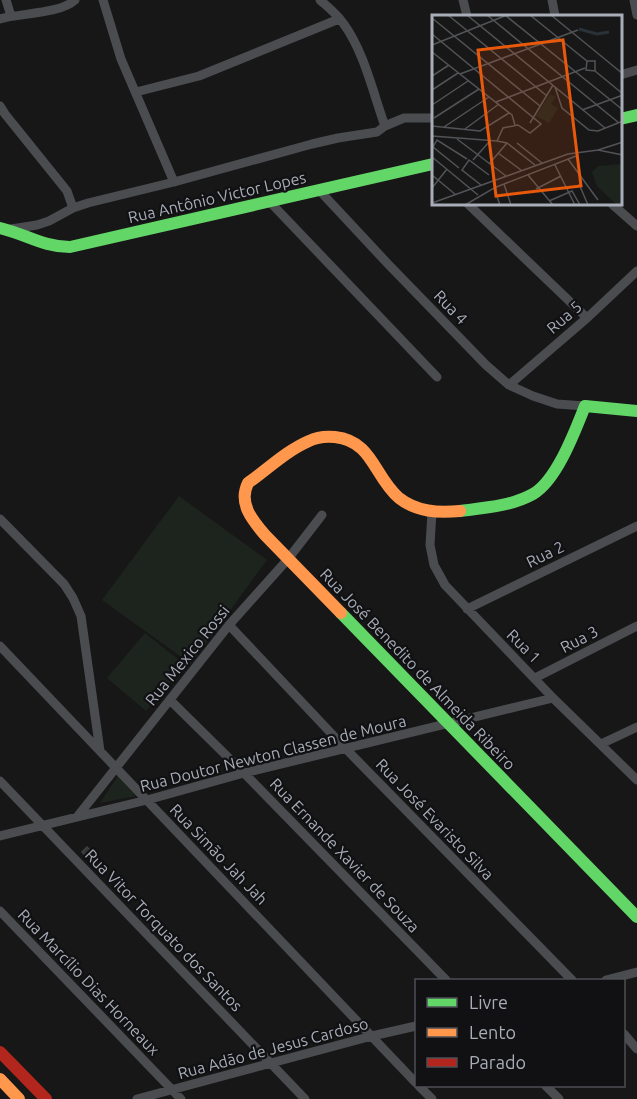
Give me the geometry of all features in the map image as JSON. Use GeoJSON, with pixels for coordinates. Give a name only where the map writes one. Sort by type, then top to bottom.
{"type":"FeatureCollection","features":[{"type":"Feature","properties":{"kind":"street"},"geometry":{"type":"LineString","coordinates":[[6,0],[11,16]]}},
{"type":"Feature","properties":{"kind":"street"},"geometry":{"type":"LineString","coordinates":[[0,19],[43,12],[70,4],[75,0]]}},
{"type":"Feature","properties":{"kind":"street"},"geometry":{"type":"LineString","coordinates":[[103,0],[121,59],[174,182]]}},
{"type":"Feature","properties":{"kind":"street"},"geometry":{"type":"LineString","coordinates":[[320,0],[339,19],[352,37],[385,126]]}},
{"type":"Feature","properties":{"kind":"street"},"geometry":{"type":"LineString","coordinates":[[464,0],[467,15]]}},
{"type":"Feature","properties":{"kind":"street"},"geometry":{"type":"LineString","coordinates":[[552,0],[555,15]]}},
{"type":"Feature","properties":{"kind":"street"},"geometry":{"type":"LineString","coordinates":[[634,0],[637,15]]}},
{"type":"Feature","properties":{"kind":"street"},"geometry":{"type":"LineString","coordinates":[[136,92],[199,76],[339,19]]}},
{"type":"Feature","properties":{"kind":"street"},"geometry":{"type":"LineString","coordinates":[[622,75],[637,70]]}},
{"type":"Feature","properties":{"kind":"street"},"geometry":{"type":"LineString","coordinates":[[0,106],[67,191],[74,208]]}},
{"type":"Feature","properties":{"kind":"street"},"geometry":{"type":"LineString","coordinates":[[622,119],[637,115]]}},
{"type":"Feature","properties":{"kind":"street"},"geometry":{"type":"LineString","coordinates":[[5,228],[37,225],[74,208],[99,200],[312,144],[377,132],[404,118],[432,117]]}},
{"type":"Feature","properties":{"kind":"street","name":"Rua Antônio Victor Lopes"},"geometry":{"type":"LineString","coordinates":[[5,228],[50,247],[70,247],[269,201],[431,167]]}},
{"type":"Feature","properties":{"kind":"street","name":"Rua 4"},"geometry":{"type":"LineString","coordinates":[[319,190],[486,365],[509,385],[557,404],[585,406]]}},
{"type":"Feature","properties":{"kind":"street"},"geometry":{"type":"LineString","coordinates":[[269,201],[437,376]]}},
{"type":"Feature","properties":{"kind":"street"},"geometry":{"type":"LineString","coordinates":[[470,206],[587,318]]}},
{"type":"Feature","properties":{"kind":"street"},"geometry":{"type":"LineString","coordinates":[[614,206],[637,226]]}},
{"type":"Feature","properties":{"kind":"street","name":"Rua 5"},"geometry":{"type":"LineString","coordinates":[[509,385],[587,318],[637,271]]}},
{"type":"Feature","properties":{"kind":"street"},"geometry":{"type":"LineString","coordinates":[[432,512],[449,512],[522,500],[537,492],[551,476],[573,436],[585,406],[637,411]]}},
{"type":"Feature","properties":{"kind":"street","name":"Rua José Benedito de Almeida Ribeiro"},"geometry":{"type":"LineString","coordinates":[[432,512],[408,504],[395,495],[382,479],[373,460],[355,443],[331,436],[317,436],[303,442],[248,483],[243,495],[244,502],[258,526],[288,559],[637,917]]}},
{"type":"Feature","properties":{"kind":"street","name":"Rua 1"},"geometry":{"type":"LineString","coordinates":[[432,512],[430,544],[434,565],[445,585],[637,780]]}},
{"type":"Feature","properties":{"kind":"street","name":"Rua Mexico Rossi"},"geometry":{"type":"LineString","coordinates":[[77,817],[229,625],[288,559],[322,515]]}},
{"type":"Feature","properties":{"kind":"street"},"geometry":{"type":"LineString","coordinates":[[0,519],[64,584],[81,616],[100,752]]}},
{"type":"Feature","properties":{"kind":"street","name":"Rua 2"},"geometry":{"type":"LineString","coordinates":[[467,609],[637,525]]}},
{"type":"Feature","properties":{"kind":"street","name":"Rua José Evaristo Silva"},"geometry":{"type":"LineString","coordinates":[[229,625],[345,749],[570,979]]}},
{"type":"Feature","properties":{"kind":"street","name":"Rua 3"},"geometry":{"type":"LineString","coordinates":[[535,678],[637,626]]}},
{"type":"Feature","properties":{"kind":"street","name":"Rua Simão Jah Jah"},"geometry":{"type":"LineString","coordinates":[[0,646],[415,1081]]}},
{"type":"Feature","properties":{"kind":"street","name":"Rua Doutor Newton Classen de Moura"},"geometry":{"type":"LineString","coordinates":[[0,836],[147,800],[244,773],[554,698]]}},
{"type":"Feature","properties":{"kind":"street","name":"Rua Ernande Xavier de Souza"},"geometry":{"type":"LineString","coordinates":[[170,700],[444,979]]}},
{"type":"Feature","properties":{"kind":"street"},"geometry":{"type":"LineString","coordinates":[[601,744],[637,727]]}},
{"type":"Feature","properties":{"kind":"street","name":"Rua Vitor Torquato dos Santos"},"geometry":{"type":"LineString","coordinates":[[0,782],[305,1099]]}},
{"type":"Feature","properties":{"kind":"street","name":"Rua Marcílio Dias Horneaux"},"geometry":{"type":"LineString","coordinates":[[0,911],[181,1099]]}},
{"type":"Feature","properties":{"kind":"street"},"geometry":{"type":"LineString","coordinates":[[613,979],[637,972]]}},
{"type":"Feature","properties":{"kind":"street","name":"Rua Adão de Jesus Cardoso"},"geometry":{"type":"LineString","coordinates":[[137,1099],[415,1026]]}},
{"type":"Feature","properties":{"kind":"street"},"geometry":{"type":"LineString","coordinates":[[625,1035],[637,1049]]}},
{"type":"Feature","properties":{"kind":"street"},"geometry":{"type":"LineString","coordinates":[[0,1052],[46,1099]]}},
{"type":"Feature","properties":{"kind":"street"},"geometry":{"type":"LineString","coordinates":[[0,1079],[19,1099]]}},
{"type":"Feature","properties":{"kind":"street","name":"Rua Simão Jah Jah"},"geometry":{"type":"LineString","coordinates":[[421,1087],[432,1099]]}},
{"type":"Feature","properties":{"kind":"street"},"geometry":{"type":"LineString","coordinates":[[547,1087],[559,1099]]}},
{"type":"Feature","properties":{"kind":"shaded area"},"geometry":{"type":"Polygon","coordinates":[[[179,496],[267,560],[191,664],[102,600],[179,496]]]}},
{"type":"Feature","properties":{"kind":"shaded area"},"geometry":{"type":"Polygon","coordinates":[[[145,633],[185,665],[146,711],[107,678],[145,633]]]}},
{"type":"Feature","properties":{"kind":"shaded area"},"geometry":{"type":"Polygon","coordinates":[[[118,776],[136,796],[100,803],[118,776]]]}},
{"type":"Feature","properties":{"kind":"building"},"geometry":{"type":"Polygon","coordinates":[[[87,847],[99,859],[94,864],[82,852],[87,847]]]}},
{"type":"Feature","properties":{"kind":"traffic: fast"},"geometry":{"type":"LineString","coordinates":[[622,119],[637,115]]}},
{"type":"Feature","properties":{"kind":"traffic: fast"},"geometry":{"type":"LineString","coordinates":[[0,228],[43,243],[70,247],[432,164]]}},
{"type":"Feature","properties":{"kind":"traffic: fast"},"geometry":{"type":"LineString","coordinates":[[460,511],[516,501],[533,494],[542,487],[564,454],[585,406],[637,411]]}},
{"type":"Feature","properties":{"kind":"traffic: fast"},"geometry":{"type":"LineString","coordinates":[[341,613],[637,917]]}},
{"type":"Feature","properties":{"kind":"traffic: slow"},"geometry":{"type":"LineString","coordinates":[[341,613],[255,523],[246,504],[245,490],[248,483],[301,445],[318,438],[335,437],[358,445],[372,461],[391,490],[406,503],[428,510],[460,511]]}},
{"type":"Feature","properties":{"kind":"traffic: slow"},"geometry":{"type":"LineString","coordinates":[[0,1079],[19,1099]]}},
{"type":"Feature","properties":{"kind":"traffic: jam"},"geometry":{"type":"LineString","coordinates":[[0,1052],[46,1099]]}}]}
